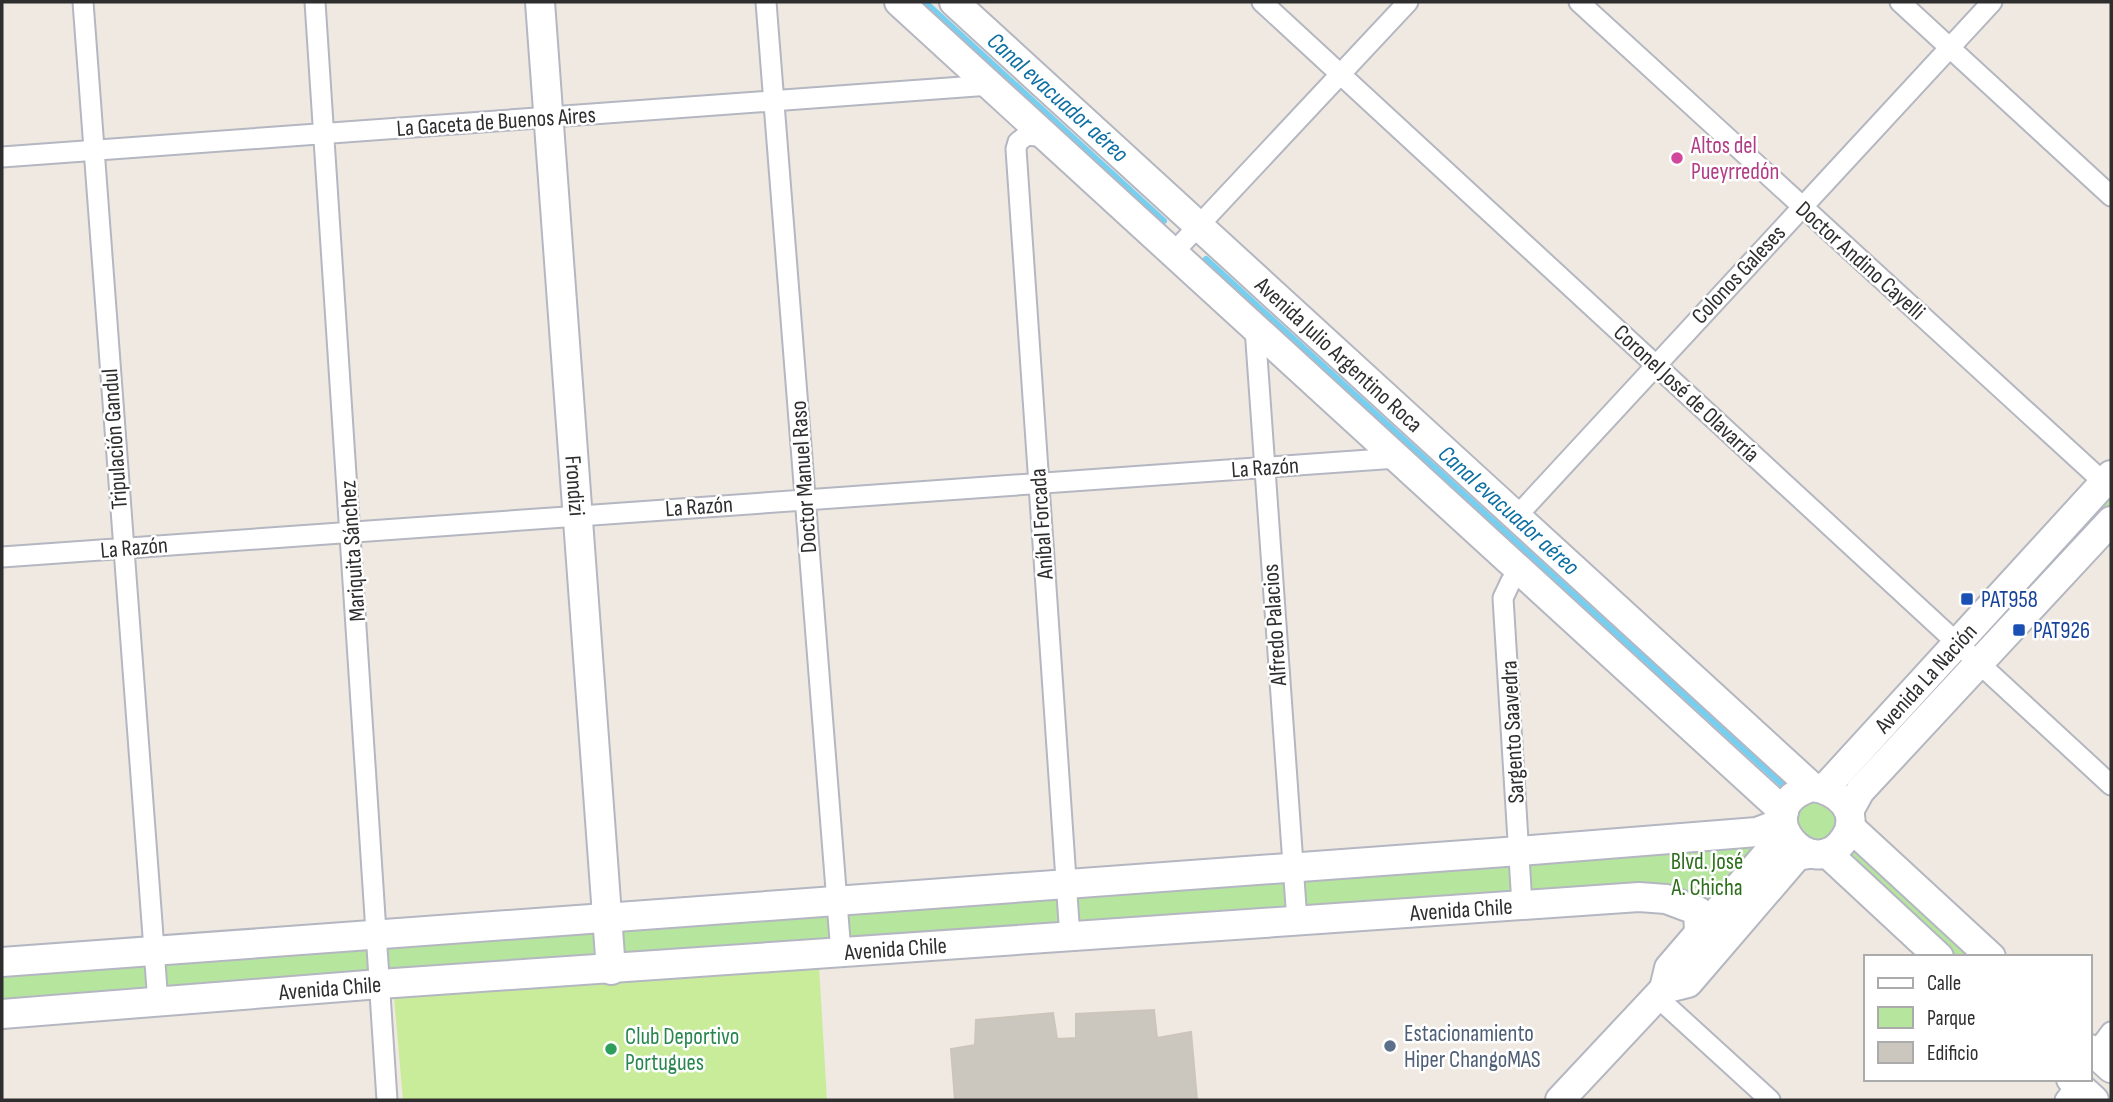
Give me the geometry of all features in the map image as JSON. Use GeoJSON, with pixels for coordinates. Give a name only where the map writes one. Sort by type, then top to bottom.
{"type":"FeatureCollection","features":[{"type":"Feature","properties":{"kind":"main road","name":"Frondizi"},"geometry":{"type":"LineString","coordinates":[[540,2],[611,970]]}},
{"type":"Feature","properties":{"kind":"main road","name":"Avenida Julio Argentino Roca"},"geometry":{"type":"LineString","coordinates":[[899,2],[1530,579],[1784,822],[1791,843],[1818,853],[1937,955]]}},
{"type":"Feature","properties":{"kind":"main road","name":"Avenida Julio Argentino Roca"},"geometry":{"type":"LineString","coordinates":[[954,2],[1516,517],[1818,788],[1840,797],[1849,819],[1989,955]]}},
{"type":"Feature","properties":{"kind":"main road","name":"Avenida La Nación"},"geometry":{"type":"LineString","coordinates":[[1849,819],[1860,790],[1969,651],[2109,482]]}},
{"type":"Feature","properties":{"kind":"main road","name":"Avenida La Nación"},"geometry":{"type":"LineString","coordinates":[[1818,788],[2111,521]]}},
{"type":"Feature","properties":{"kind":"main road"},"geometry":{"type":"LineString","coordinates":[[1560,1100],[1660,993],[1669,968],[1784,822],[1794,796],[1818,788]]}},
{"type":"Feature","properties":{"kind":"main road"},"geometry":{"type":"LineString","coordinates":[[1660,993],[1688,983],[1797,856],[1818,853],[1845,838],[1849,819]]}},
{"type":"Feature","properties":{"kind":"main road"},"geometry":{"type":"LineString","coordinates":[[2,962],[1519,851],[1757,832],[1784,822]]}},
{"type":"Feature","properties":{"kind":"main road","name":"Avenida Chile"},"geometry":{"type":"LineString","coordinates":[[2,1014],[1639,897],[1665,900],[1698,911],[1699,932]]}},
{"type":"Feature","properties":{"kind":"street","name":"Tripulación Gandul"},"geometry":{"type":"LineString","coordinates":[[83,2],[158,1003]]}},
{"type":"Feature","properties":{"kind":"street","name":"Mariquita Sánchez"},"geometry":{"type":"LineString","coordinates":[[315,2],[387,1100]]}},
{"type":"Feature","properties":{"kind":"street","name":"Doctor Manuel Raso"},"geometry":{"type":"LineString","coordinates":[[766,2],[841,953]]}},
{"type":"Feature","properties":{"kind":"street","name":"Coronel José de Olavarría"},"geometry":{"type":"LineString","coordinates":[[1262,2],[1969,651],[2111,785]]}},
{"type":"Feature","properties":{"kind":"street"},"geometry":{"type":"LineString","coordinates":[[1173,253],[1408,2]]}},
{"type":"Feature","properties":{"kind":"street","name":"Doctor Andino Cayelli"},"geometry":{"type":"LineString","coordinates":[[1579,2],[2109,482]]}},
{"type":"Feature","properties":{"kind":"street"},"geometry":{"type":"LineString","coordinates":[[1900,2],[2111,196]]}},
{"type":"Feature","properties":{"kind":"street","name":"Colonos Galeses"},"geometry":{"type":"LineString","coordinates":[[1516,517],[1655,363],[1992,2]]}},
{"type":"Feature","properties":{"kind":"street","name":"La Gaceta de Buenos Aires"},"geometry":{"type":"LineString","coordinates":[[2,157],[989,85]]}},
{"type":"Feature","properties":{"kind":"street","name":"Aníbal Forcada"},"geometry":{"type":"LineString","coordinates":[[1047,137],[1027,135],[1018,142],[1016,149],[1070,937]]}},
{"type":"Feature","properties":{"kind":"street","name":"Alfredo Palacios"},"geometry":{"type":"LineString","coordinates":[[1255,328],[1297,921]]}},
{"type":"Feature","properties":{"kind":"street","name":"La Razón"},"geometry":{"type":"LineString","coordinates":[[2,557],[350,530],[1397,458]]}},
{"type":"Feature","properties":{"kind":"street","name":"Sargento Saavedra"},"geometry":{"type":"LineString","coordinates":[[1522,905],[1503,597],[1511,581],[1521,577],[1530,579]]}},
{"type":"Feature","properties":{"kind":"street"},"geometry":{"type":"LineString","coordinates":[[1660,993],[1770,1100]]}},
{"type":"Feature","properties":{"kind":"green space","name":"Blvd. José A. Chicha"},"geometry":{"type":"Polygon","coordinates":[[[2111,475],[2111,521],[1849,811],[1989,955],[1937,955],[1826,853],[1699,932],[1683,904],[2,1014],[2,962],[1757,832],[1812,787],[2111,475]]]}},
{"type":"Feature","properties":{"kind":"green space","name":"Club Deportivo Portugues"},"geometry":{"type":"Polygon","coordinates":[[[819,966],[827,1100],[403,1100],[394,997],[819,966]]]}},
{"type":"Feature","properties":{"kind":"building"},"geometry":{"type":"Polygon","coordinates":[[[1154,1010],[1157,1038],[1191,1032],[1197,1100],[955,1100],[951,1049],[975,1045],[976,1020],[1053,1013],[1057,1039],[1076,1038],[1076,1014],[1154,1010]]]}},
{"type":"Feature","properties":{"kind":"waterway","name":"Canal evacuador aéreo"},"geometry":{"type":"LineString","coordinates":[[925,2],[1164,221]]}},
{"type":"Feature","properties":{"kind":"waterway","name":"Canal evacuador aéreo"},"geometry":{"type":"LineString","coordinates":[[1206,259],[1787,789]]}},
{"type":"Feature","properties":{"kind":"place","name":"Altos del Pueyrredón"},"geometry":{"type":"Point","coordinates":[1677,158]}},
{"type":"Feature","properties":{"kind":"place","name":"PAT958"},"geometry":{"type":"Point","coordinates":[1967,599]}},
{"type":"Feature","properties":{"kind":"place","name":"PAT926"},"geometry":{"type":"Point","coordinates":[2019,630]}},
{"type":"Feature","properties":{"kind":"place","name":"Estacionamiento Hiper ChangoMAS"},"geometry":{"type":"Point","coordinates":[1390,1046]}},
{"type":"Feature","properties":{"kind":"place","name":"Club Deportivo Portugues"},"geometry":{"type":"Point","coordinates":[611,1049]}}]}
